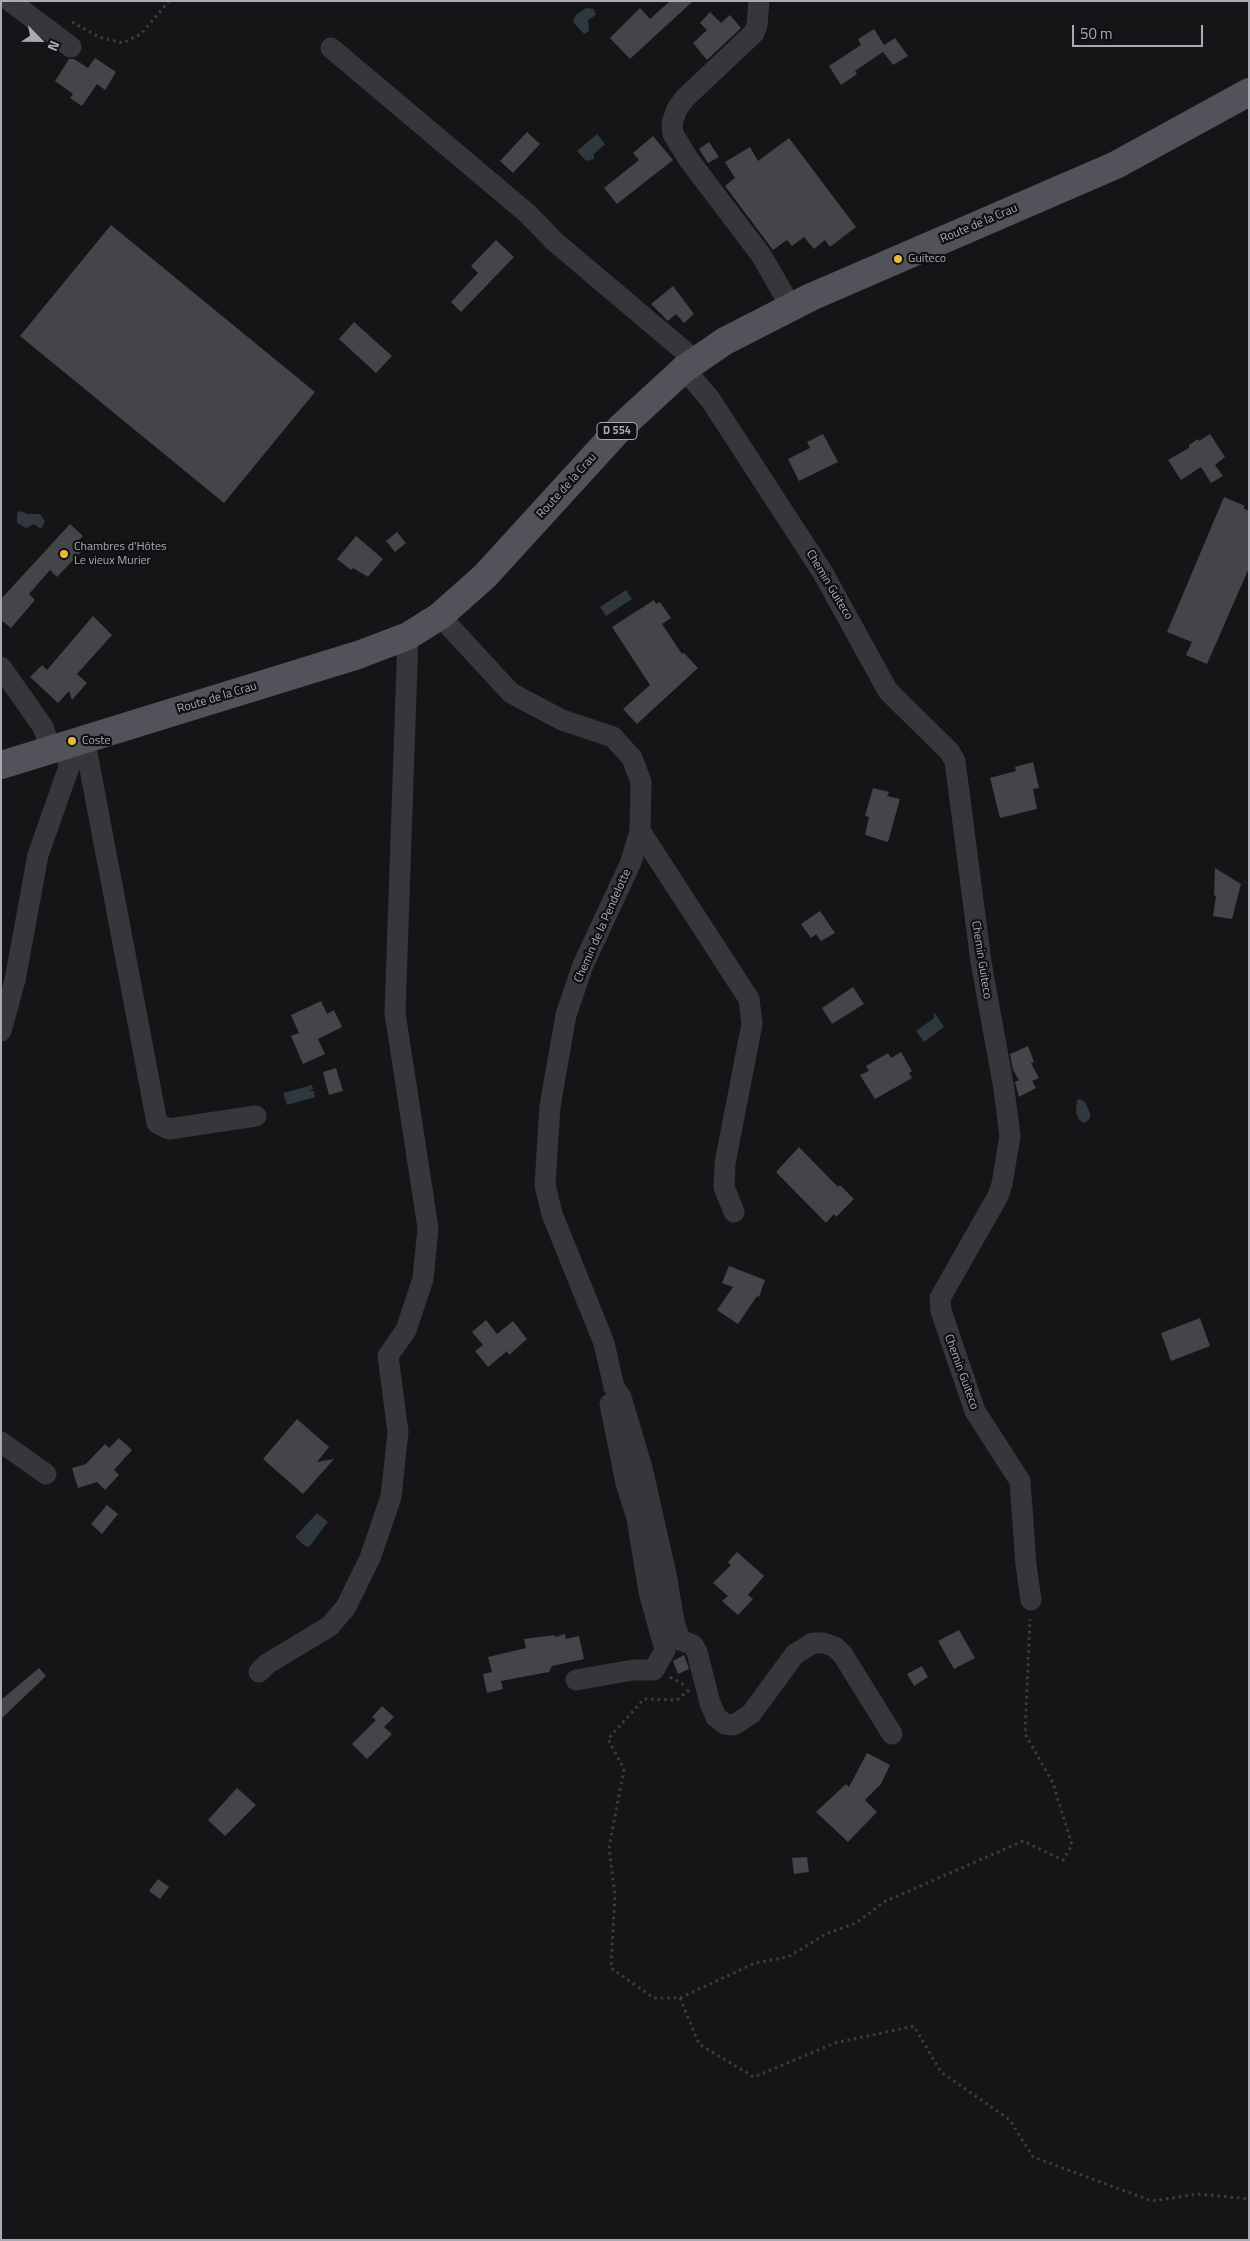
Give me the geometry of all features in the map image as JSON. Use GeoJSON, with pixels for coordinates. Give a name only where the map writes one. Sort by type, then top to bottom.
{"type":"FeatureCollection","features":[{"type":"Feature","properties":{"kind":"main road","name":"Route de la Crau"},"geometry":{"type":"LineString","coordinates":[[1,765],[66,743],[358,655],[408,636],[440,616],[485,576],[621,427],[690,365],[725,341],[791,307],[1116,165],[1249,92]]}},
{"type":"Feature","properties":{"kind":"street"},"geometry":{"type":"LineString","coordinates":[[10,1],[71,47]]}},
{"type":"Feature","properties":{"kind":"street"},"geometry":{"type":"LineString","coordinates":[[759,1],[754,33],[685,98],[676,109],[672,124],[673,134],[689,160],[761,255],[791,307]]}},
{"type":"Feature","properties":{"kind":"street","name":"Chemin Guiteco"},"geometry":{"type":"LineString","coordinates":[[331,48],[528,214],[554,241],[690,365],[823,572],[888,692],[949,751],[955,761],[980,962],[1004,1089],[1010,1136],[1002,1184],[998,1196],[940,1298],[941,1311],[975,1412],[1020,1481],[1026,1565],[1031,1600]]}},
{"type":"Feature","properties":{"kind":"street","name":"Chemin de la Pendelotte"},"geometry":{"type":"LineString","coordinates":[[440,616],[511,693],[562,720],[613,738],[632,758],[641,782],[640,831],[631,862],[583,965],[566,1014],[555,1069],[546,1141],[545,1185],[552,1214],[604,1343],[614,1387]]}},
{"type":"Feature","properties":{"kind":"street"},"geometry":{"type":"LineString","coordinates":[[259,1672],[267,1664],[330,1626],[346,1607],[370,1558],[391,1497],[398,1432],[388,1356],[406,1330],[423,1279],[428,1228],[395,1013],[408,636]]}},
{"type":"Feature","properties":{"kind":"street"},"geometry":{"type":"LineString","coordinates":[[1,667],[43,727],[66,743],[158,1123],[169,1129],[256,1116]]}},
{"type":"Feature","properties":{"kind":"street"},"geometry":{"type":"LineString","coordinates":[[1,1032],[16,980],[38,855],[69,767],[66,743]]}},
{"type":"Feature","properties":{"kind":"street"},"geometry":{"type":"LineString","coordinates":[[640,831],[749,999],[752,1024],[725,1162],[724,1188],[734,1212]]}},
{"type":"Feature","properties":{"kind":"street"},"geometry":{"type":"LineString","coordinates":[[576,1680],[633,1670],[654,1670],[664,1655],[665,1643],[649,1592],[637,1518],[626,1483],[616,1435],[610,1400],[614,1387]]}},
{"type":"Feature","properties":{"kind":"street"},"geometry":{"type":"LineString","coordinates":[[614,1387],[620,1397],[642,1468],[666,1574],[674,1622],[680,1640],[693,1645],[716,1717],[726,1724],[734,1725],[744,1720],[795,1654],[813,1643],[824,1643],[835,1647],[843,1655],[892,1734]]}},
{"type":"Feature","properties":{"kind":"street"},"geometry":{"type":"LineString","coordinates":[[1,1442],[46,1474]]}},
{"type":"Feature","properties":{"kind":"path"},"geometry":{"type":"LineString","coordinates":[[67,19],[100,37],[123,43],[141,34],[169,1]]}},
{"type":"Feature","properties":{"kind":"path"},"geometry":{"type":"LineString","coordinates":[[656,1668],[690,1689],[676,1700],[644,1699],[608,1739],[624,1769],[609,1848],[615,1895],[611,1968],[654,1998],[680,1998],[755,1964],[788,1957],[826,1934],[856,1923],[884,1902],[1023,1841],[1063,1860],[1072,1844],[1053,1783],[1025,1734],[1031,1600]]}},
{"type":"Feature","properties":{"kind":"path"},"geometry":{"type":"LineString","coordinates":[[680,1998],[699,2044],[754,2077],[835,2043],[914,2026],[941,2072],[1010,2120],[1033,2157],[1152,2201],[1198,2194],[1249,2200]]}},
{"type":"Feature","properties":{"kind":"shaded area"},"geometry":{"type":"Polygon","coordinates":[[[586,8],[594,9],[596,15],[588,20],[589,31],[584,34],[573,22],[576,15],[586,8]]]}},
{"type":"Feature","properties":{"kind":"shaded area"},"geometry":{"type":"Polygon","coordinates":[[[597,134],[605,144],[594,154],[594,159],[586,161],[577,151],[597,134]]]}},
{"type":"Feature","properties":{"kind":"shaded area"},"geometry":{"type":"Polygon","coordinates":[[[21,511],[27,514],[40,514],[45,521],[41,529],[34,524],[26,528],[17,523],[17,513],[21,511]]]}},
{"type":"Feature","properties":{"kind":"shaded area"},"geometry":{"type":"Polygon","coordinates":[[[626,590],[632,599],[606,616],[600,607],[626,590]]]}},
{"type":"Feature","properties":{"kind":"shaded area"},"geometry":{"type":"Polygon","coordinates":[[[935,1013],[944,1027],[924,1042],[916,1031],[934,1018],[933,1015],[935,1013]]]}},
{"type":"Feature","properties":{"kind":"shaded area"},"geometry":{"type":"Polygon","coordinates":[[[312,1085],[313,1089],[309,1091],[314,1091],[315,1097],[287,1105],[283,1093],[312,1085]]]}},
{"type":"Feature","properties":{"kind":"shaded area"},"geometry":{"type":"Polygon","coordinates":[[[1080,1099],[1085,1102],[1090,1113],[1090,1118],[1085,1123],[1079,1120],[1076,1113],[1077,1100],[1080,1099]]]}},
{"type":"Feature","properties":{"kind":"shaded area"},"geometry":{"type":"Polygon","coordinates":[[[317,1513],[328,1522],[309,1547],[305,1546],[295,1537],[317,1513]]]}},
{"type":"Feature","properties":{"kind":"building"},"geometry":{"type":"Polygon","coordinates":[[[670,1],[693,1],[630,59],[610,38],[640,8],[650,19],[670,1]]]}},
{"type":"Feature","properties":{"kind":"building"},"geometry":{"type":"Polygon","coordinates":[[[710,12],[721,23],[730,15],[741,28],[707,60],[693,43],[707,30],[700,23],[710,12]]]}},
{"type":"Feature","properties":{"kind":"building"},"geometry":{"type":"Polygon","coordinates":[[[874,29],[884,45],[895,38],[908,56],[893,65],[883,52],[855,71],[857,74],[841,85],[829,66],[861,45],[858,39],[874,29]]]}},
{"type":"Feature","properties":{"kind":"building"},"geometry":{"type":"Polygon","coordinates":[[[95,58],[116,72],[105,90],[97,84],[82,106],[70,98],[73,94],[55,81],[69,59],[74,59],[88,68],[95,58]]]}},
{"type":"Feature","properties":{"kind":"building"},"geometry":{"type":"Polygon","coordinates":[[[527,132],[540,144],[513,173],[500,161],[527,132]]]}},
{"type":"Feature","properties":{"kind":"building"},"geometry":{"type":"Polygon","coordinates":[[[653,136],[673,160],[617,204],[604,188],[639,160],[633,153],[653,136]]]}},
{"type":"Feature","properties":{"kind":"building"},"geometry":{"type":"Polygon","coordinates":[[[789,138],[856,227],[830,247],[825,240],[814,249],[804,237],[792,246],[787,240],[773,250],[725,186],[735,178],[725,162],[750,147],[758,161],[789,138]]]}},
{"type":"Feature","properties":{"kind":"building"},"geometry":{"type":"Polygon","coordinates":[[[709,142],[719,157],[708,163],[699,149],[709,142]]]}},
{"type":"Feature","properties":{"kind":"building"},"geometry":{"type":"Polygon","coordinates":[[[111,225],[315,392],[224,503],[20,336],[111,225]]]}},
{"type":"Feature","properties":{"kind":"building"},"geometry":{"type":"Polygon","coordinates":[[[496,240],[514,257],[461,312],[451,302],[478,273],[471,266],[496,240]]]}},
{"type":"Feature","properties":{"kind":"building"},"geometry":{"type":"Polygon","coordinates":[[[673,286],[694,314],[684,323],[676,314],[668,321],[651,304],[673,286]]]}},
{"type":"Feature","properties":{"kind":"building"},"geometry":{"type":"Polygon","coordinates":[[[354,322],[392,356],[376,373],[339,339],[354,322]]]}},
{"type":"Feature","properties":{"kind":"building"},"geometry":{"type":"Polygon","coordinates":[[[823,434],[838,462],[799,481],[788,459],[810,448],[807,442],[823,434]]]}},
{"type":"Feature","properties":{"kind":"building"},"geometry":{"type":"Polygon","coordinates":[[[1210,434],[1225,457],[1215,465],[1223,476],[1211,483],[1201,467],[1181,480],[1168,460],[1189,448],[1189,445],[1198,439],[1199,441],[1210,434]]]}},
{"type":"Feature","properties":{"kind":"building"},"geometry":{"type":"Polygon","coordinates":[[[1224,497],[1245,506],[1243,508],[1249,511],[1249,568],[1207,664],[1186,655],[1192,642],[1167,632],[1224,497]]]}},
{"type":"Feature","properties":{"kind":"building"},"geometry":{"type":"Polygon","coordinates":[[[70,524],[83,536],[76,543],[83,550],[57,577],[50,570],[29,594],[35,600],[11,628],[1,620],[1,599],[70,524]]]}},
{"type":"Feature","properties":{"kind":"building"},"geometry":{"type":"Polygon","coordinates":[[[397,532],[406,543],[395,552],[386,541],[397,532]]]}},
{"type":"Feature","properties":{"kind":"building"},"geometry":{"type":"Polygon","coordinates":[[[356,536],[383,559],[368,577],[353,568],[351,570],[337,559],[356,536]]]}},
{"type":"Feature","properties":{"kind":"building"},"geometry":{"type":"Polygon","coordinates":[[[654,600],[656,604],[660,602],[671,618],[662,624],[682,654],[684,653],[698,668],[637,724],[623,709],[650,685],[612,627],[654,600]]]}},
{"type":"Feature","properties":{"kind":"building"},"geometry":{"type":"Polygon","coordinates":[[[93,616],[112,635],[77,674],[87,683],[72,700],[69,691],[58,703],[30,677],[42,665],[47,670],[93,616]]]}},
{"type":"Feature","properties":{"kind":"building"},"geometry":{"type":"Polygon","coordinates":[[[1033,762],[1039,788],[1033,789],[1037,809],[1000,818],[990,778],[1016,771],[1015,767],[1033,762]]]}},
{"type":"Feature","properties":{"kind":"building"},"geometry":{"type":"Polygon","coordinates":[[[873,788],[889,792],[887,796],[900,799],[888,842],[865,835],[869,817],[865,816],[873,788]]]}},
{"type":"Feature","properties":{"kind":"building"},"geometry":{"type":"Polygon","coordinates":[[[1215,868],[1241,884],[1232,919],[1213,916],[1216,896],[1214,895],[1215,868]]]}},
{"type":"Feature","properties":{"kind":"building"},"geometry":{"type":"Polygon","coordinates":[[[820,911],[835,933],[821,941],[816,934],[811,938],[801,924],[820,911]]]}},
{"type":"Feature","properties":{"kind":"building"},"geometry":{"type":"Polygon","coordinates":[[[853,987],[864,1004],[832,1024],[822,1008],[853,987]]]}},
{"type":"Feature","properties":{"kind":"building"},"geometry":{"type":"Polygon","coordinates":[[[321,1001],[327,1014],[334,1010],[342,1027],[318,1039],[325,1054],[303,1064],[291,1036],[299,1033],[291,1015],[321,1001]]]}},
{"type":"Feature","properties":{"kind":"building"},"geometry":{"type":"Polygon","coordinates":[[[1028,1046],[1034,1062],[1031,1063],[1039,1078],[1032,1081],[1036,1088],[1019,1097],[1015,1082],[1019,1080],[1013,1070],[1010,1054],[1028,1046]]]}},
{"type":"Feature","properties":{"kind":"building"},"geometry":{"type":"Polygon","coordinates":[[[901,1052],[912,1071],[909,1073],[912,1078],[875,1099],[860,1075],[869,1071],[866,1066],[888,1053],[891,1058],[901,1052]]]}},
{"type":"Feature","properties":{"kind":"building"},"geometry":{"type":"Polygon","coordinates":[[[336,1068],[343,1091],[329,1095],[323,1072],[336,1068]]]}},
{"type":"Feature","properties":{"kind":"building"},"geometry":{"type":"Polygon","coordinates":[[[799,1147],[838,1187],[840,1185],[854,1199],[836,1217],[834,1214],[826,1223],[776,1172],[799,1147]]]}},
{"type":"Feature","properties":{"kind":"building"},"geometry":{"type":"Polygon","coordinates":[[[729,1266],[765,1280],[759,1297],[757,1296],[738,1324],[717,1310],[733,1287],[722,1283],[729,1266]]]}},
{"type":"Feature","properties":{"kind":"building"},"geometry":{"type":"Polygon","coordinates":[[[1200,1318],[1210,1346],[1171,1361],[1161,1333],[1200,1318]]]}},
{"type":"Feature","properties":{"kind":"building"},"geometry":{"type":"Polygon","coordinates":[[[486,1320],[497,1334],[513,1321],[527,1339],[509,1355],[507,1351],[488,1367],[475,1351],[483,1345],[472,1332],[486,1320]]]}},
{"type":"Feature","properties":{"kind":"building"},"geometry":{"type":"Polygon","coordinates":[[[297,1419],[329,1447],[317,1462],[334,1459],[303,1494],[263,1459],[297,1419]]]}},
{"type":"Feature","properties":{"kind":"building"},"geometry":{"type":"Polygon","coordinates":[[[119,1438],[132,1450],[114,1470],[119,1475],[105,1490],[97,1482],[78,1488],[72,1468],[86,1464],[105,1444],[109,1448],[119,1438]]]}},
{"type":"Feature","properties":{"kind":"building"},"geometry":{"type":"Polygon","coordinates":[[[107,1505],[118,1514],[102,1534],[91,1524],[107,1505]]]}},
{"type":"Feature","properties":{"kind":"building"},"geometry":{"type":"Polygon","coordinates":[[[737,1552],[764,1576],[748,1595],[753,1599],[738,1615],[722,1601],[728,1596],[713,1583],[731,1565],[728,1562],[737,1552]]]}},
{"type":"Feature","properties":{"kind":"building"},"geometry":{"type":"Polygon","coordinates":[[[959,1630],[975,1658],[954,1669],[938,1641],[959,1630]]]}},
{"type":"Feature","properties":{"kind":"building"},"geometry":{"type":"Polygon","coordinates":[[[565,1634],[566,1639],[579,1636],[584,1659],[552,1666],[549,1672],[501,1681],[503,1689],[487,1693],[483,1674],[492,1672],[488,1657],[526,1648],[524,1639],[555,1635],[555,1637],[565,1634]]]}},
{"type":"Feature","properties":{"kind":"building"},"geometry":{"type":"Polygon","coordinates":[[[684,1655],[689,1669],[678,1674],[673,1661],[684,1655]]]}},
{"type":"Feature","properties":{"kind":"building"},"geometry":{"type":"Polygon","coordinates":[[[922,1666],[928,1677],[914,1686],[907,1674],[922,1666]]]}},
{"type":"Feature","properties":{"kind":"building"},"geometry":{"type":"Polygon","coordinates":[[[39,1668],[46,1676],[1,1719],[1,1700],[39,1668]]]}},
{"type":"Feature","properties":{"kind":"building"},"geometry":{"type":"Polygon","coordinates":[[[382,1706],[394,1717],[384,1727],[392,1734],[367,1759],[352,1744],[376,1720],[372,1717],[382,1706]]]}},
{"type":"Feature","properties":{"kind":"building"},"geometry":{"type":"Polygon","coordinates":[[[867,1753],[890,1765],[881,1784],[865,1800],[877,1812],[848,1842],[816,1812],[846,1784],[849,1787],[867,1753]]]}},
{"type":"Feature","properties":{"kind":"building"},"geometry":{"type":"Polygon","coordinates":[[[237,1788],[256,1805],[225,1836],[208,1820],[237,1788]]]}},
{"type":"Feature","properties":{"kind":"building"},"geometry":{"type":"Polygon","coordinates":[[[807,1857],[809,1872],[794,1874],[792,1858],[807,1857]]]}},
{"type":"Feature","properties":{"kind":"building"},"geometry":{"type":"Polygon","coordinates":[[[158,1879],[169,1887],[160,1899],[149,1891],[158,1879]]]}},
{"type":"Feature","properties":{"kind":"place","name":"Guiteco"},"geometry":{"type":"Point","coordinates":[898,259]}},
{"type":"Feature","properties":{"kind":"place","name":"Chambres d'Hôtes Le vieux Murier"},"geometry":{"type":"Point","coordinates":[64,554]}},
{"type":"Feature","properties":{"kind":"place","name":"Coste"},"geometry":{"type":"Point","coordinates":[72,741]}}]}
